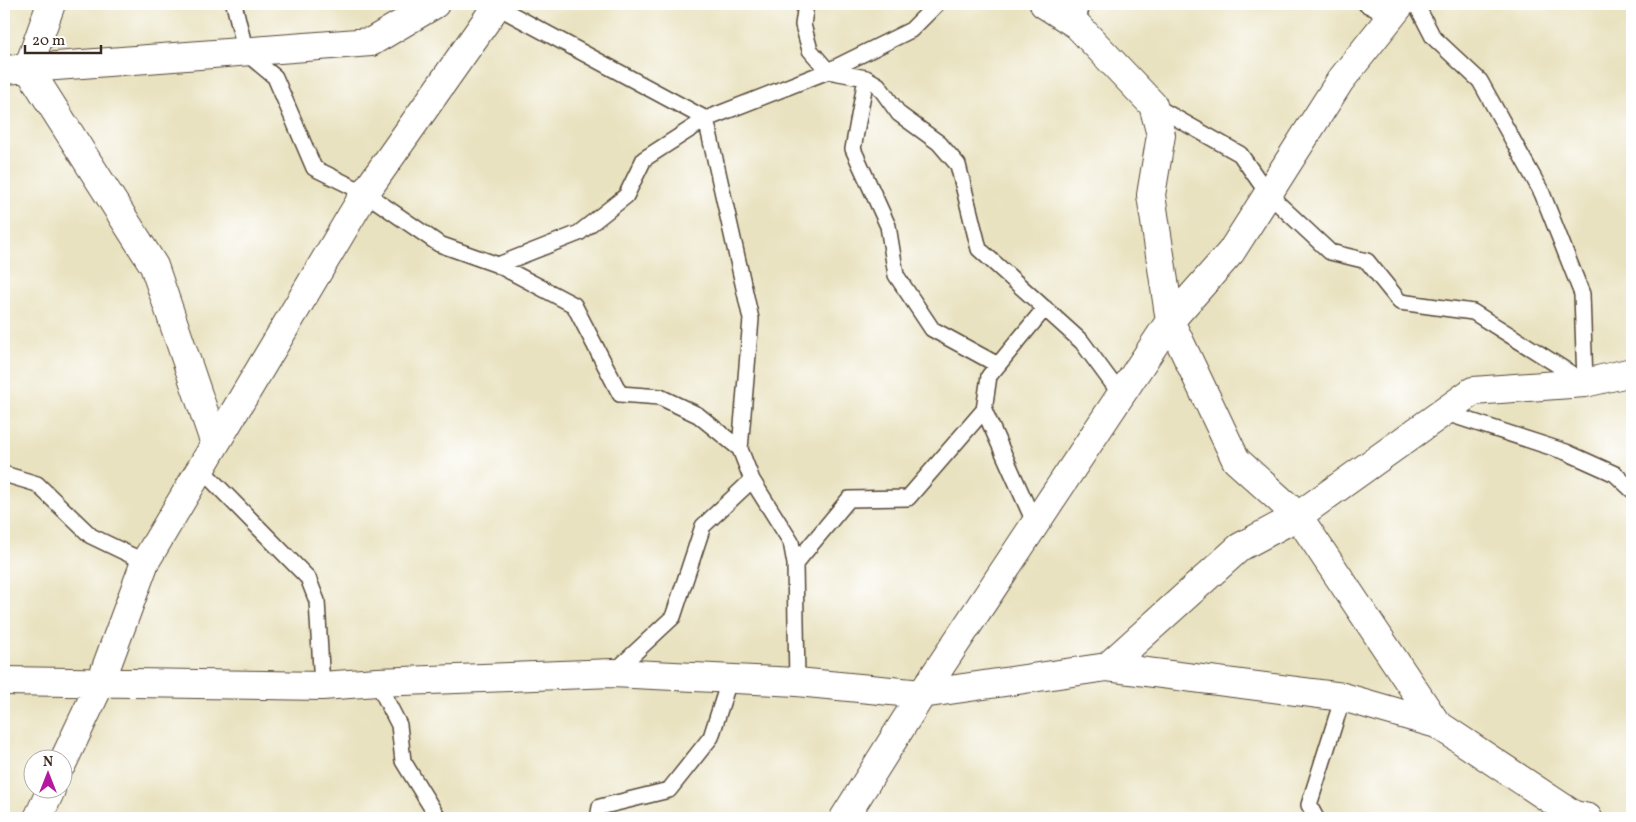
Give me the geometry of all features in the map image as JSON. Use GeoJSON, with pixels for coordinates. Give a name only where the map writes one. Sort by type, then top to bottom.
{"type":"FeatureCollection","features":[{"type":"Feature","properties":{"kind":"street"},"geometry":{"type":"LineString","coordinates":[[16,69],[51,4]]}},
{"type":"Feature","properties":{"kind":"street"},"geometry":{"type":"LineString","coordinates":[[16,69],[371,42],[435,4]]}},
{"type":"Feature","properties":{"kind":"street"},"geometry":{"type":"LineString","coordinates":[[1044,4],[1079,15],[1153,104],[1161,135],[1151,195],[1170,321],[1236,460],[1298,516],[1437,724]]}},
{"type":"Feature","properties":{"kind":"street"},"geometry":{"type":"LineString","coordinates":[[69,750],[100,684],[145,562],[365,192],[497,5]]}},
{"type":"Feature","properties":{"kind":"street"},"geometry":{"type":"LineString","coordinates":[[844,818],[922,694],[1170,321],[1231,252],[1340,81],[1396,10]]}},
{"type":"Feature","properties":{"kind":"street"},"geometry":{"type":"LineString","coordinates":[[16,69],[154,266],[215,444]]}},
{"type":"Feature","properties":{"kind":"street"},"geometry":{"type":"LineString","coordinates":[[1107,667],[1240,547],[1298,516],[1473,391],[1586,383],[1632,372]]}},
{"type":"Feature","properties":{"kind":"street"},"geometry":{"type":"LineString","coordinates":[[4,681],[322,686],[377,682],[613,673],[797,682],[922,694],[1107,667],[1344,697],[1437,724],[1574,815],[1588,818]]}},
{"type":"Feature","properties":{"kind":"street"},"geometry":{"type":"LineString","coordinates":[[38,818],[46,800]]}},
{"type":"Feature","properties":{"kind":"lane"},"geometry":{"type":"LineString","coordinates":[[234,4],[246,53],[275,77],[314,168],[365,192],[439,244],[498,265],[574,305],[620,394],[660,397],[698,414],[740,449]]}},
{"type":"Feature","properties":{"kind":"lane"},"geometry":{"type":"LineString","coordinates":[[806,4],[803,25],[810,50],[828,71],[866,78],[878,85],[899,114],[939,143],[958,165],[979,249],[1082,342],[1121,395]]}},
{"type":"Feature","properties":{"kind":"lane"},"geometry":{"type":"LineString","coordinates":[[498,265],[579,233],[626,196],[644,159],[706,119],[828,71],[911,30],[936,4]]}},
{"type":"Feature","properties":{"kind":"lane"},"geometry":{"type":"LineString","coordinates":[[1366,4],[1396,10]]}},
{"type":"Feature","properties":{"kind":"lane"},"geometry":{"type":"LineString","coordinates":[[1416,4],[1433,37],[1480,82],[1542,192],[1582,294],[1586,383]]}},
{"type":"Feature","properties":{"kind":"lane"},"geometry":{"type":"LineString","coordinates":[[497,5],[706,119],[752,319],[740,449],[752,480],[791,542],[795,564],[797,682]]}},
{"type":"Feature","properties":{"kind":"lane"},"geometry":{"type":"LineString","coordinates":[[866,78],[853,149],[888,226],[896,276],[932,329],[998,365]]}},
{"type":"Feature","properties":{"kind":"lane"},"geometry":{"type":"LineString","coordinates":[[1153,104],[1240,154],[1268,194],[1330,252],[1367,261],[1400,302],[1473,312],[1586,383]]}},
{"type":"Feature","properties":{"kind":"lane"},"geometry":{"type":"LineString","coordinates":[[1035,524],[984,410],[988,376],[1045,308]]}},
{"type":"Feature","properties":{"kind":"lane"},"geometry":{"type":"LineString","coordinates":[[795,564],[849,499],[908,498],[984,410]]}},
{"type":"Feature","properties":{"kind":"lane"},"geometry":{"type":"LineString","coordinates":[[1443,412],[1566,452],[1615,474],[1632,490]]}},
{"type":"Feature","properties":{"kind":"lane"},"geometry":{"type":"LineString","coordinates":[[200,468],[308,578],[317,601],[322,686]]}},
{"type":"Feature","properties":{"kind":"lane"},"geometry":{"type":"LineString","coordinates":[[4,474],[37,484],[91,536],[145,562]]}},
{"type":"Feature","properties":{"kind":"lane"},"geometry":{"type":"LineString","coordinates":[[613,673],[673,617],[703,526],[752,480]]}},
{"type":"Feature","properties":{"kind":"lane"},"geometry":{"type":"LineString","coordinates":[[598,818],[600,807],[669,790],[711,737],[730,678]]}},
{"type":"Feature","properties":{"kind":"lane"},"geometry":{"type":"LineString","coordinates":[[377,682],[400,725],[403,761],[438,818]]}},
{"type":"Feature","properties":{"kind":"lane"},"geometry":{"type":"LineString","coordinates":[[1316,818],[1309,805],[1344,697]]}}]}
